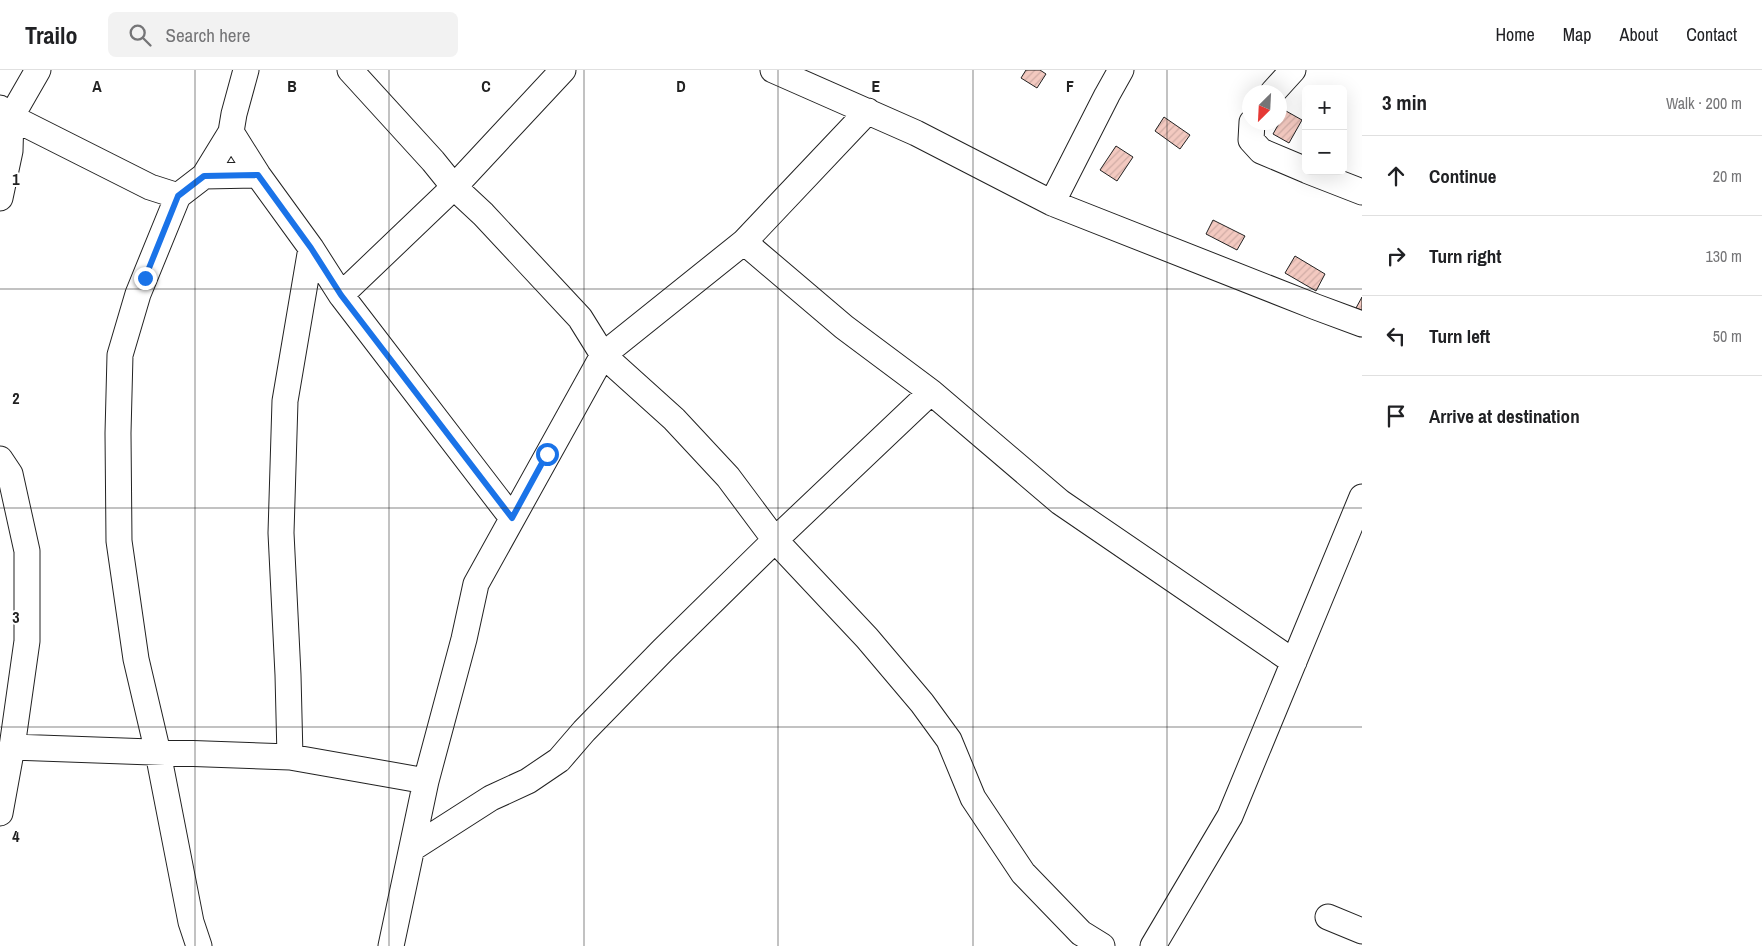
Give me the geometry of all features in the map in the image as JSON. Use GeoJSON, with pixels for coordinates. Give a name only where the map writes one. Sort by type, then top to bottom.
{"type":"FeatureCollection","features":[{"type":"Feature","properties":{"kind":"street"},"geometry":{"type":"LineString","coordinates":[[0,198],[10,151],[6,112],[38,70]]}},
{"type":"Feature","properties":{"kind":"street"},"geometry":{"type":"LineString","coordinates":[[199,946],[191,922],[158,752],[136,659],[119,541],[118,433],[120,356],[138,294],[178,196],[204,176],[231,132],[246,70]]}},
{"type":"Feature","properties":{"kind":"street"},"geometry":{"type":"LineString","coordinates":[[350,70],[433,161],[454,187],[483,214],[580,318],[603,355],[674,419],[728,477],[775,540],[867,638],[922,703],[949,740],[973,798],[1023,873],[1081,933],[1102,946]]}},
{"type":"Feature","properties":{"kind":"street"},"geometry":{"type":"LineString","coordinates":[[341,295],[454,187],[563,70]]}},
{"type":"Feature","properties":{"kind":"street"},"geometry":{"type":"LineString","coordinates":[[774,70],[916,133],[1052,203],[1362,324]]}},
{"type":"Feature","properties":{"kind":"street"},"geometry":{"type":"LineString","coordinates":[[1052,203],[1106,95],[1122,70]]}},
{"type":"Feature","properties":{"kind":"street"},"geometry":{"type":"LineString","coordinates":[[1279,85],[1293,70]]}},
{"type":"Feature","properties":{"kind":"street"},"geometry":{"type":"LineString","coordinates":[[391,946],[426,781],[464,639],[476,584],[603,355],[744,242],[868,111]]}},
{"type":"Feature","properties":{"kind":"street"},"geometry":{"type":"LineString","coordinates":[[6,112],[150,187],[178,196]]}},
{"type":"Feature","properties":{"kind":"street"},"geometry":{"type":"LineString","coordinates":[[1252,130],[1251,140],[1261,151],[1302,169]]}},
{"type":"Feature","properties":{"kind":"street"},"geometry":{"type":"LineString","coordinates":[[231,132],[258,175],[311,248],[341,295],[512,518]]}},
{"type":"Feature","properties":{"kind":"street"},"geometry":{"type":"LineString","coordinates":[[204,176],[258,175]]}},
{"type":"Feature","properties":{"kind":"street"},"geometry":{"type":"LineString","coordinates":[[1317,175],[1362,192]]}},
{"type":"Feature","properties":{"kind":"street"},"geometry":{"type":"LineString","coordinates":[[744,242],[844,327],[931,392],[1060,502],[1294,662]]}},
{"type":"Feature","properties":{"kind":"street"},"geometry":{"type":"LineString","coordinates":[[290,757],[281,533],[285,401],[311,248]]}},
{"type":"Feature","properties":{"kind":"street"},"geometry":{"type":"LineString","coordinates":[[413,848],[491,798],[528,780],[559,760],[584,731],[663,650],[775,540],[931,392]]}},
{"type":"Feature","properties":{"kind":"street"},"geometry":{"type":"LineString","coordinates":[[0,459],[10,474],[27,551],[27,641],[12,747],[0,813]]}},
{"type":"Feature","properties":{"kind":"street"},"geometry":{"type":"LineString","coordinates":[[1153,946],[1230,816],[1362,497]]}},
{"type":"Feature","properties":{"kind":"street"},"geometry":{"type":"LineString","coordinates":[[12,747],[290,757],[426,781]]}},
{"type":"Feature","properties":{"kind":"street"},"geometry":{"type":"LineString","coordinates":[[1328,918],[1362,931]]}},
{"type":"Feature","properties":{"kind":"building"},"geometry":{"type":"Polygon","coordinates":[[[1026,70],[1040,70],[1046,74],[1037,88],[1021,78],[1026,70]]]}},
{"type":"Feature","properties":{"kind":"building"},"geometry":{"type":"Polygon","coordinates":[[[1287,112],[1302,120],[1289,143],[1273,134],[1275,130],[1287,130],[1287,112]]]}},
{"type":"Feature","properties":{"kind":"building"},"geometry":{"type":"Polygon","coordinates":[[[1164,117],[1190,135],[1180,149],[1155,131],[1164,117]]]}},
{"type":"Feature","properties":{"kind":"building"},"geometry":{"type":"Polygon","coordinates":[[[1116,146],[1133,157],[1117,181],[1100,170],[1116,146]]]}},
{"type":"Feature","properties":{"kind":"building"},"geometry":{"type":"Polygon","coordinates":[[[1213,220],[1245,236],[1237,250],[1206,234],[1213,220]]]}},
{"type":"Feature","properties":{"kind":"building"},"geometry":{"type":"Polygon","coordinates":[[[1295,256],[1325,274],[1316,291],[1285,273],[1295,256]]]}},
{"type":"Feature","properties":{"kind":"building"},"geometry":{"type":"Polygon","coordinates":[[[1362,297],[1362,311],[1356,308],[1362,297]]]}},
{"type":"Feature","properties":{"kind":"route"},"geometry":{"type":"LineString","coordinates":[[145,278],[178,196],[204,176],[258,175],[311,248],[341,295],[512,518],[547,454]]}}]}
